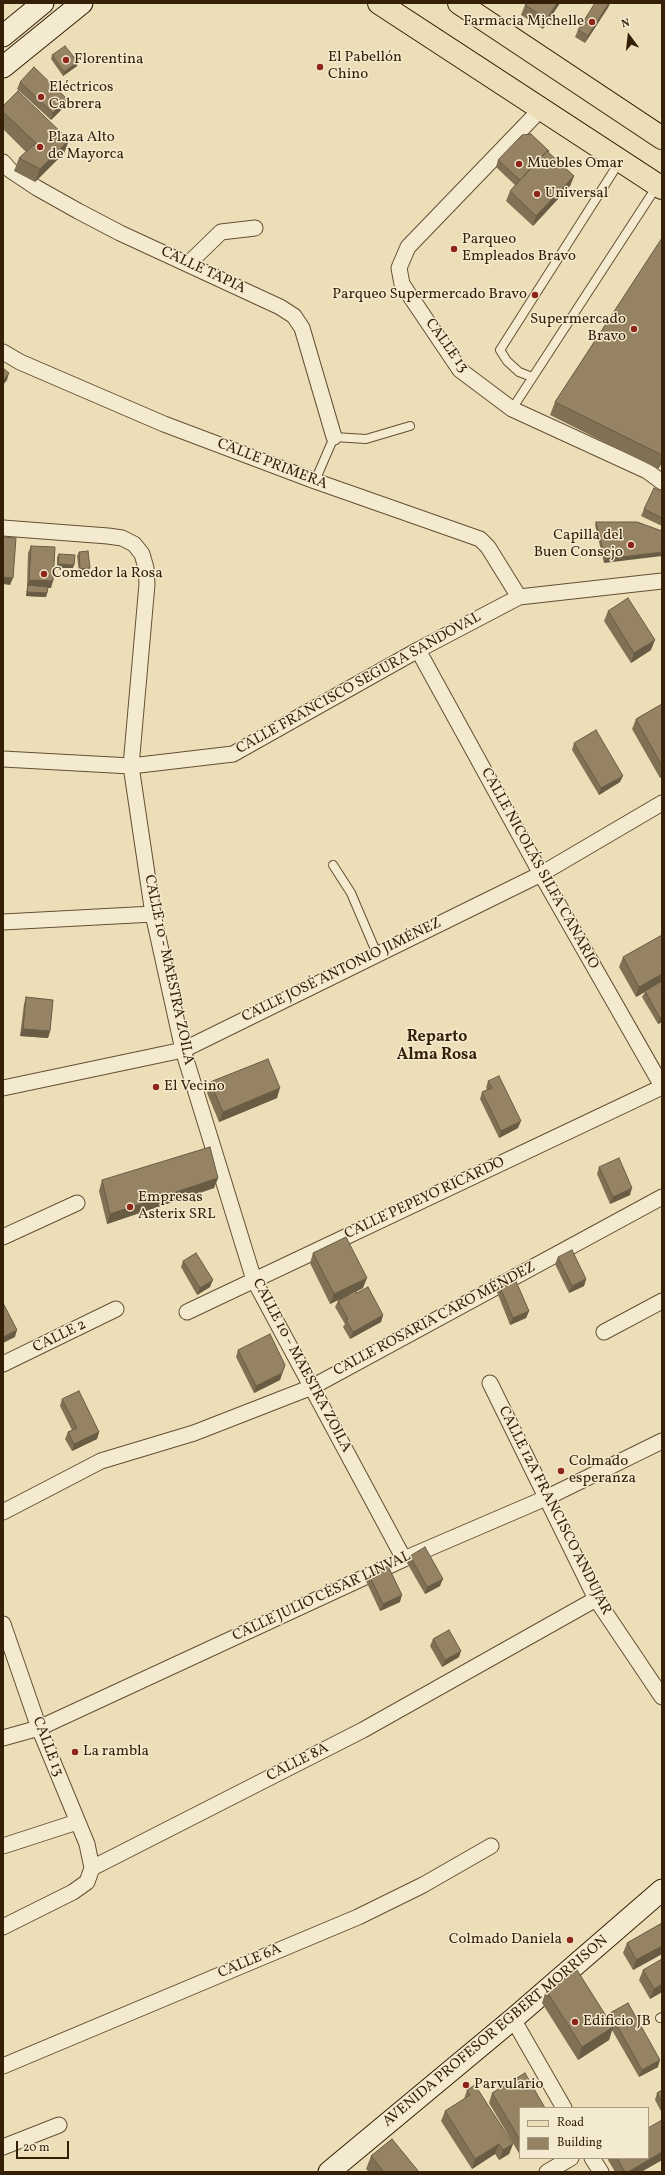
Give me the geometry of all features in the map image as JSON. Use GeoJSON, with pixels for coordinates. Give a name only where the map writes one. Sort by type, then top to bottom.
{"type":"FeatureCollection","features":[{"type":"Feature","properties":{"kind":"main road"},"geometry":{"type":"LineString","coordinates":[[379,3],[660,187]]}},
{"type":"Feature","properties":{"kind":"main road"},"geometry":{"type":"LineString","coordinates":[[459,3],[662,138]]}},
{"type":"Feature","properties":{"kind":"street"},"geometry":{"type":"LineString","coordinates":[[3,36],[43,3]]}},
{"type":"Feature","properties":{"kind":"street"},"geometry":{"type":"LineString","coordinates":[[3,67],[82,3]]}},
{"type":"Feature","properties":{"kind":"street","name":"CALLE 13"},"geometry":{"type":"LineString","coordinates":[[541,109],[408,246],[399,268],[402,284],[460,370],[512,410],[647,471],[662,482]]}},
{"type":"Feature","properties":{"kind":"street","name":"CALLE TAPIA"},"geometry":{"type":"LineString","coordinates":[[3,162],[10,170],[59,201],[120,233],[280,307],[294,316],[302,328],[334,437]]}},
{"type":"Feature","properties":{"kind":"street"},"geometry":{"type":"LineString","coordinates":[[188,264],[221,232],[255,228]]}},
{"type":"Feature","properties":{"kind":"street","name":"CALLE PRIMERA"},"geometry":{"type":"LineString","coordinates":[[3,352],[20,362],[164,424],[315,481],[480,539],[488,547],[519,597]]}},
{"type":"Feature","properties":{"kind":"street","name":"CALLE 10 - MAESTRA ZOILA"},"geometry":{"type":"LineString","coordinates":[[3,528],[122,538],[134,544],[142,554],[148,584],[131,766],[152,914],[183,1050],[254,1280],[404,1559]]}},
{"type":"Feature","properties":{"kind":"street","name":"CALLE FRANCISCO SEGURA SANDOVAL"},"geometry":{"type":"LineString","coordinates":[[3,759],[131,766],[233,754],[418,650],[519,597],[662,581]]}},
{"type":"Feature","properties":{"kind":"street","name":"CALLE NICOLÁS SILFA CANARIO"},"geometry":{"type":"LineString","coordinates":[[418,650],[541,874],[662,1086]]}},
{"type":"Feature","properties":{"kind":"street","name":"CALLE JOSÉ ANTONIO JIMÉNEZ"},"geometry":{"type":"LineString","coordinates":[[3,1088],[183,1050],[541,874],[662,803]]}},
{"type":"Feature","properties":{"kind":"street"},"geometry":{"type":"LineString","coordinates":[[3,922],[152,914]]}},
{"type":"Feature","properties":{"kind":"street","name":"CALLE PEPEYO RICARDO"},"geometry":{"type":"LineString","coordinates":[[188,1312],[662,1086]]}},
{"type":"Feature","properties":{"kind":"street","name":"CALLE ROSARIA CARO MÉNDEZ"},"geometry":{"type":"LineString","coordinates":[[3,1512],[101,1461],[194,1433],[312,1387],[662,1197]]}},
{"type":"Feature","properties":{"kind":"street"},"geometry":{"type":"LineString","coordinates":[[3,1237],[77,1203]]}},
{"type":"Feature","properties":{"kind":"street"},"geometry":{"type":"LineString","coordinates":[[604,1332],[662,1302]]}},
{"type":"Feature","properties":{"kind":"street","name":"CALLE 2"},"geometry":{"type":"LineString","coordinates":[[3,1364],[116,1309]]}},
{"type":"Feature","properties":{"kind":"street","name":"CALLE 12A FRANCISCO ANDUJAR"},"geometry":{"type":"LineString","coordinates":[[490,1383],[596,1599],[662,1697]]}},
{"type":"Feature","properties":{"kind":"street","name":"CALLE JULIO CÉSAR LINVAL"},"geometry":{"type":"LineString","coordinates":[[3,1738],[39,1728],[404,1559],[546,1498],[662,1441]]}},
{"type":"Feature","properties":{"kind":"street","name":"CALLE 8A"},"geometry":{"type":"LineString","coordinates":[[92,1868],[363,1730],[596,1599]]}},
{"type":"Feature","properties":{"kind":"street","name":"CALLE 13"},"geometry":{"type":"LineString","coordinates":[[3,1624],[39,1728],[87,1844],[92,1868]]}},
{"type":"Feature","properties":{"kind":"street"},"geometry":{"type":"LineString","coordinates":[[3,1846],[77,1822]]}},
{"type":"Feature","properties":{"kind":"street","name":"CALLE 6A"},"geometry":{"type":"LineString","coordinates":[[3,2066],[358,1916],[423,1885],[490,1846]]}},
{"type":"Feature","properties":{"kind":"street"},"geometry":{"type":"LineString","coordinates":[[3,1927],[73,1892],[87,1882],[92,1868]]}},
{"type":"Feature","properties":{"kind":"street","name":"AVENIDA PROFESOR EGBERT MORRISON"},"geometry":{"type":"LineString","coordinates":[[329,2172],[512,2019],[662,1890]]}},
{"type":"Feature","properties":{"kind":"street"},"geometry":{"type":"LineString","coordinates":[[512,2019],[563,2107]]}},
{"type":"Feature","properties":{"kind":"street"},"geometry":{"type":"LineString","coordinates":[[3,2147],[59,2125]]}},
{"type":"Feature","properties":{"kind":"street"},"geometry":{"type":"LineString","coordinates":[[547,2172],[569,2159]]}},
{"type":"Feature","properties":{"kind":"street"},"geometry":{"type":"LineString","coordinates":[[593,2159],[601,2172]]}},
{"type":"Feature","properties":{"kind":"lane"},"geometry":{"type":"LineString","coordinates":[[532,377],[518,372],[507,361],[500,350],[620,161]]}},
{"type":"Feature","properties":{"kind":"lane"},"geometry":{"type":"LineString","coordinates":[[512,410],[532,377],[660,187]]}},
{"type":"Feature","properties":{"kind":"lane"},"geometry":{"type":"LineString","coordinates":[[315,481],[334,437],[366,439],[410,426]]}},
{"type":"Feature","properties":{"kind":"lane"},"geometry":{"type":"LineString","coordinates":[[333,865],[351,893],[378,954]]}},
{"type":"Feature","properties":{"kind":"building"},"geometry":{"type":"Polygon","coordinates":[[[526,3],[557,3],[547,19],[525,5],[526,3]]]}},
{"type":"Feature","properties":{"kind":"building","name":"Farmacia Michelle"},"geometry":{"type":"Polygon","coordinates":[[[595,3],[609,3],[588,36],[578,30],[595,3]]]}},
{"type":"Feature","properties":{"kind":"building"},"geometry":{"type":"Polygon","coordinates":[[[65,46],[78,62],[64,72],[52,55],[65,46]]]}},
{"type":"Feature","properties":{"kind":"building","name":"Eléctricos Cabrera"},"geometry":{"type":"Polygon","coordinates":[[[34,67],[67,99],[53,113],[20,82],[34,67]]]}},
{"type":"Feature","properties":{"kind":"building"},"geometry":{"type":"Polygon","coordinates":[[[18,91],[69,140],[40,169],[19,158],[36,143],[3,112],[3,106],[18,91]]]}},
{"type":"Feature","properties":{"kind":"building","name":"Muebles Omar"},"geometry":{"type":"Polygon","coordinates":[[[531,134],[549,151],[547,151],[520,180],[498,160],[522,135],[531,134]]]}},
{"type":"Feature","properties":{"kind":"building","name":"Universal"},"geometry":{"type":"Polygon","coordinates":[[[547,151],[574,176],[536,216],[510,191],[547,151]]]}},
{"type":"Feature","properties":{"kind":"building","name":"Supermercado Bravo"},"geometry":{"type":"Polygon","coordinates":[[[662,238],[662,455],[555,402],[662,238]]]}},
{"type":"Feature","properties":{"kind":"building"},"geometry":{"type":"Polygon","coordinates":[[[3,368],[9,373],[3,381],[3,368]]]}},
{"type":"Feature","properties":{"kind":"building"},"geometry":{"type":"Polygon","coordinates":[[[654,488],[662,492],[662,518],[644,509],[654,488]]]}},
{"type":"Feature","properties":{"kind":"building","name":"Capilla del Buen Consejo"},"geometry":{"type":"Polygon","coordinates":[[[596,522],[637,522],[662,531],[662,552],[605,559],[596,522]]]}},
{"type":"Feature","properties":{"kind":"building"},"geometry":{"type":"Polygon","coordinates":[[[3,537],[16,538],[13,578],[3,577],[3,537]]]}},
{"type":"Feature","properties":{"kind":"building"},"geometry":{"type":"Polygon","coordinates":[[[31,546],[55,547],[53,581],[29,580],[31,546]]]}},
{"type":"Feature","properties":{"kind":"building"},"geometry":{"type":"Polygon","coordinates":[[[88,551],[90,568],[80,569],[79,552],[88,551]]]}},
{"type":"Feature","properties":{"kind":"building"},"geometry":{"type":"Polygon","coordinates":[[[59,554],[75,555],[74,565],[58,564],[59,554]]]}},
{"type":"Feature","properties":{"kind":"building"},"geometry":{"type":"Polygon","coordinates":[[[28,585],[48,587],[47,593],[27,592],[28,585]]]}},
{"type":"Feature","properties":{"kind":"building"},"geometry":{"type":"Polygon","coordinates":[[[628,598],[655,640],[634,653],[608,611],[628,598]]]}},
{"type":"Feature","properties":{"kind":"building"},"geometry":{"type":"Polygon","coordinates":[[[662,704],[662,766],[636,719],[662,704]]]}},
{"type":"Feature","properties":{"kind":"building"},"geometry":{"type":"Polygon","coordinates":[[[596,730],[623,776],[601,788],[574,743],[596,730]]]}},
{"type":"Feature","properties":{"kind":"building"},"geometry":{"type":"Polygon","coordinates":[[[662,935],[662,974],[639,987],[623,957],[662,935]]]}},
{"type":"Feature","properties":{"kind":"building"},"geometry":{"type":"Polygon","coordinates":[[[662,981],[662,1017],[660,1018],[645,991],[662,981]]]}},
{"type":"Feature","properties":{"kind":"building"},"geometry":{"type":"Polygon","coordinates":[[[26,997],[53,1000],[50,1031],[23,1029],[26,997]]]}},
{"type":"Feature","properties":{"kind":"building"},"geometry":{"type":"Polygon","coordinates":[[[268,1059],[280,1088],[223,1112],[210,1082],[268,1059]]]}},
{"type":"Feature","properties":{"kind":"building"},"geometry":{"type":"Polygon","coordinates":[[[499,1076],[521,1121],[501,1131],[482,1092],[492,1088],[488,1081],[499,1076]]]}},
{"type":"Feature","properties":{"kind":"building","name":"Empresas Asterix SRL"},"geometry":{"type":"Polygon","coordinates":[[[210,1147],[218,1178],[110,1214],[102,1180],[210,1147]]]}},
{"type":"Feature","properties":{"kind":"building"},"geometry":{"type":"Polygon","coordinates":[[[619,1158],[632,1188],[613,1197],[599,1167],[619,1158]]]}},
{"type":"Feature","properties":{"kind":"building"},"geometry":{"type":"Polygon","coordinates":[[[346,1237],[367,1278],[334,1294],[313,1253],[346,1237]]]}},
{"type":"Feature","properties":{"kind":"building"},"geometry":{"type":"Polygon","coordinates":[[[572,1250],[586,1279],[572,1286],[558,1257],[572,1250]]]}},
{"type":"Feature","properties":{"kind":"building"},"geometry":{"type":"Polygon","coordinates":[[[196,1253],[213,1280],[200,1288],[183,1261],[196,1253]]]}},
{"type":"Feature","properties":{"kind":"building"},"geometry":{"type":"Polygon","coordinates":[[[515,1279],[529,1311],[513,1318],[499,1285],[515,1279]]]}},
{"type":"Feature","properties":{"kind":"building"},"geometry":{"type":"Polygon","coordinates":[[[368,1287],[383,1315],[353,1332],[338,1301],[355,1291],[357,1293],[368,1287]]]}},
{"type":"Feature","properties":{"kind":"building"},"geometry":{"type":"Polygon","coordinates":[[[3,1303],[17,1330],[3,1337],[3,1303]]]}},
{"type":"Feature","properties":{"kind":"building"},"geometry":{"type":"Polygon","coordinates":[[[270,1334],[285,1365],[282,1373],[256,1386],[238,1350],[270,1334]]]}},
{"type":"Feature","properties":{"kind":"building"},"geometry":{"type":"Polygon","coordinates":[[[79,1391],[99,1432],[74,1444],[68,1432],[77,1428],[62,1399],[79,1391]]]}},
{"type":"Feature","properties":{"kind":"building"},"geometry":{"type":"Polygon","coordinates":[[[425,1547],[443,1579],[427,1587],[410,1556],[425,1547]]]}},
{"type":"Feature","properties":{"kind":"building"},"geometry":{"type":"Polygon","coordinates":[[[388,1566],[402,1595],[383,1604],[369,1575],[388,1566]]]}},
{"type":"Feature","properties":{"kind":"building"},"geometry":{"type":"Polygon","coordinates":[[[449,1630],[461,1651],[445,1660],[433,1639],[449,1630]]]}},
{"type":"Feature","properties":{"kind":"building"},"geometry":{"type":"Polygon","coordinates":[[[662,1923],[662,1946],[636,1960],[627,1943],[662,1923]]]}},
{"type":"Feature","properties":{"kind":"building"},"geometry":{"type":"Polygon","coordinates":[[[662,1959],[662,1984],[654,1989],[643,1970],[662,1959]]]}},
{"type":"Feature","properties":{"kind":"building","name":"Edificio JB"},"geometry":{"type":"Polygon","coordinates":[[[577,1970],[613,2027],[582,2047],[546,1990],[577,1970]]]}},
{"type":"Feature","properties":{"kind":"building"},"geometry":{"type":"Polygon","coordinates":[[[628,2003],[660,2060],[642,2070],[610,2013],[628,2003]]]}},
{"type":"Feature","properties":{"kind":"building"},"geometry":{"type":"Polygon","coordinates":[[[525,2073],[544,2107],[519,2107],[519,2138],[492,2093],[525,2073]]]}},
{"type":"Feature","properties":{"kind":"building"},"geometry":{"type":"Polygon","coordinates":[[[475,2085],[513,2144],[503,2150],[499,2144],[475,2159],[445,2111],[470,2095],[467,2090],[475,2085]]]}},
{"type":"Feature","properties":{"kind":"building"},"geometry":{"type":"Polygon","coordinates":[[[662,2090],[662,2102],[657,2093],[662,2090]]]}},
{"type":"Feature","properties":{"kind":"building"},"geometry":{"type":"Polygon","coordinates":[[[662,2120],[662,2152],[628,2172],[625,2172],[618,2159],[649,2159],[649,2127],[662,2120]]]}},
{"type":"Feature","properties":{"kind":"building"},"geometry":{"type":"Polygon","coordinates":[[[392,2139],[419,2172],[384,2172],[371,2156],[392,2139]]]}},
{"type":"Feature","properties":{"kind":"place","name":"Farmacia Michelle"},"geometry":{"type":"Point","coordinates":[592,22]}},
{"type":"Feature","properties":{"kind":"place","name":"Florentina"},"geometry":{"type":"Point","coordinates":[66,60]}},
{"type":"Feature","properties":{"kind":"place","name":"El Pabellón Chino"},"geometry":{"type":"Point","coordinates":[320,67]}},
{"type":"Feature","properties":{"kind":"place","name":"Eléctricos Cabrera"},"geometry":{"type":"Point","coordinates":[41,97]}},
{"type":"Feature","properties":{"kind":"place","name":"Plaza Alto de Mayorca"},"geometry":{"type":"Point","coordinates":[40,147]}},
{"type":"Feature","properties":{"kind":"place","name":"Muebles Omar"},"geometry":{"type":"Point","coordinates":[519,164]}},
{"type":"Feature","properties":{"kind":"place","name":"Universal"},"geometry":{"type":"Point","coordinates":[537,194]}},
{"type":"Feature","properties":{"kind":"place","name":"Parqueo Empleados Bravo"},"geometry":{"type":"Point","coordinates":[454,249]}},
{"type":"Feature","properties":{"kind":"place","name":"Parqueo Supermercado Bravo"},"geometry":{"type":"Point","coordinates":[535,295]}},
{"type":"Feature","properties":{"kind":"place","name":"Supermercado Bravo"},"geometry":{"type":"Point","coordinates":[634,329]}},
{"type":"Feature","properties":{"kind":"place","name":"Capilla del Buen Consejo"},"geometry":{"type":"Point","coordinates":[631,545]}},
{"type":"Feature","properties":{"kind":"place","name":"Comedor la Rosa"},"geometry":{"type":"Point","coordinates":[44,574]}},
{"type":"Feature","properties":{"kind":"place","name":"El Vecino"},"geometry":{"type":"Point","coordinates":[156,1087]}},
{"type":"Feature","properties":{"kind":"place","name":"Empresas Asterix SRL"},"geometry":{"type":"Point","coordinates":[130,1207]}},
{"type":"Feature","properties":{"kind":"place","name":"Colmado esperanza"},"geometry":{"type":"Point","coordinates":[561,1471]}},
{"type":"Feature","properties":{"kind":"place","name":"La rambla"},"geometry":{"type":"Point","coordinates":[75,1752]}},
{"type":"Feature","properties":{"kind":"place","name":"Colmado Daniela"},"geometry":{"type":"Point","coordinates":[570,1940]}},
{"type":"Feature","properties":{"kind":"place","name":"Edificio JB"},"geometry":{"type":"Point","coordinates":[575,2022]}},
{"type":"Feature","properties":{"kind":"place","name":"Parvulario"},"geometry":{"type":"Point","coordinates":[466,2085]}},
{"type":"Feature","properties":{"kind":"district","name":"Reparto Alma Rosa"},"geometry":{"type":"Point","coordinates":[437,1047]}}]}
